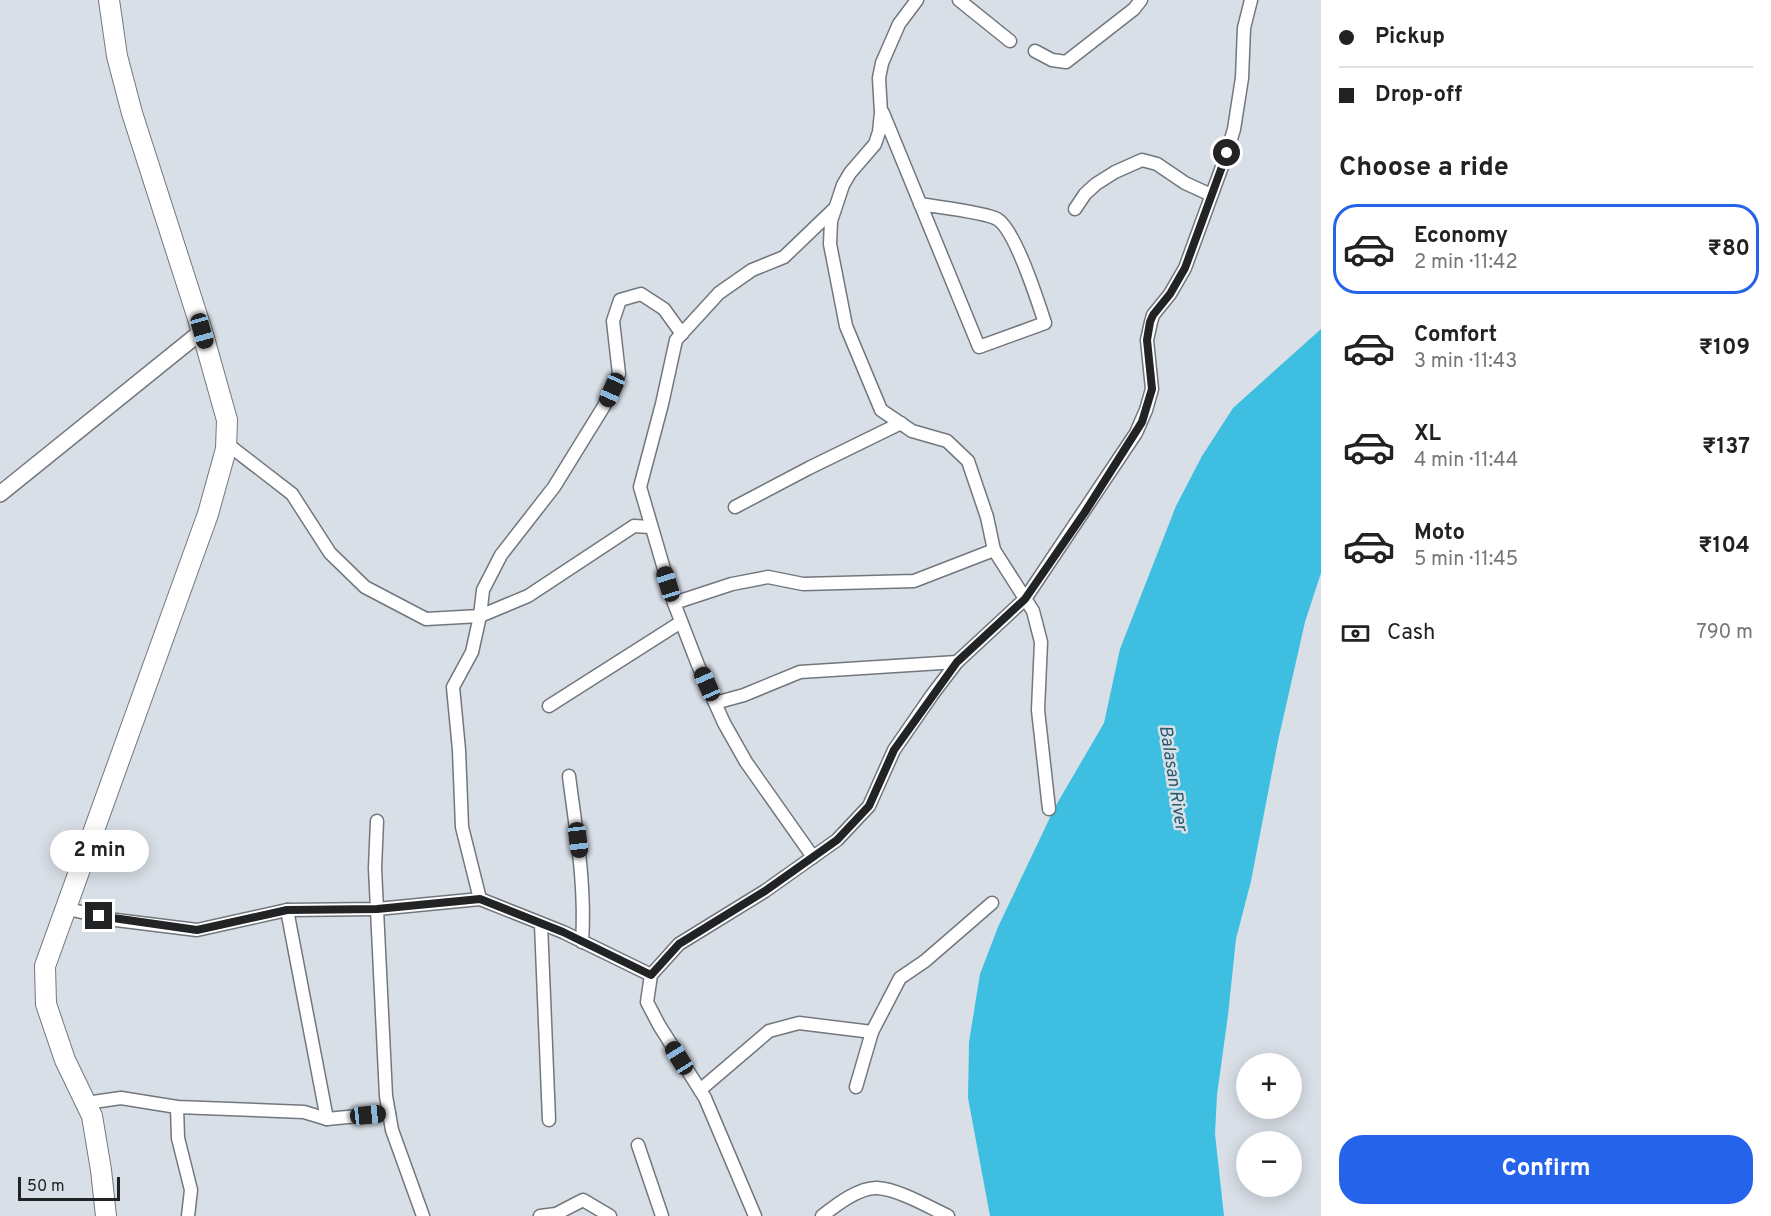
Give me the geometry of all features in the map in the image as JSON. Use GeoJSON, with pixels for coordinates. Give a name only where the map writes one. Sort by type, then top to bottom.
{"type":"FeatureCollection","features":[{"type":"Feature","properties":{"kind":"main road"},"geometry":{"type":"LineString","coordinates":[[105,1216],[101,1170],[92,1116],[65,1060],[46,1004],[45,966],[208,514],[226,443],[227,420],[202,331],[132,113],[117,56],[109,0]]}},
{"type":"Feature","properties":{"kind":"street"},"geometry":{"type":"LineString","coordinates":[[917,0],[899,24],[882,63],[878,88],[881,124],[875,144],[845,181],[831,221],[830,244],[846,326],[881,410],[912,431],[947,441],[968,461],[987,517],[994,550],[1033,611],[1041,642],[1038,710],[1049,809]]}},
{"type":"Feature","properties":{"kind":"street"},"geometry":{"type":"LineString","coordinates":[[959,0],[1010,41]]}},
{"type":"Feature","properties":{"kind":"street"},"geometry":{"type":"LineString","coordinates":[[1035,51],[1052,60],[1066,62],[1134,9],[1141,0]]}},
{"type":"Feature","properties":{"kind":"street"},"geometry":{"type":"LineString","coordinates":[[755,1216],[700,1090],[658,1025],[647,1002],[651,975],[679,944],[765,891],[837,840],[869,806],[894,750],[957,662],[1025,599],[1085,512],[1142,422],[1152,389],[1147,340],[1150,322],[1180,279],[1227,153],[1234,129],[1242,69],[1244,28],[1251,0]]}},
{"type":"Feature","properties":{"kind":"street"},"geometry":{"type":"LineString","coordinates":[[881,106],[920,204],[979,347],[1044,323],[1028,277],[1004,224],[992,217],[920,204]]}},
{"type":"Feature","properties":{"kind":"street"},"geometry":{"type":"LineString","coordinates":[[1075,209],[1085,194],[1096,184],[1115,172],[1142,160],[1157,164],[1185,183],[1211,195]]}},
{"type":"Feature","properties":{"kind":"street"},"geometry":{"type":"LineString","coordinates":[[813,857],[746,762],[715,703],[674,603],[640,487],[676,340],[719,293],[752,270],[784,257],[834,209]]}},
{"type":"Feature","properties":{"kind":"street"},"geometry":{"type":"LineString","coordinates":[[480,899],[462,827],[459,750],[453,687],[471,652],[480,616],[483,590],[501,555],[554,487],[604,406],[619,374],[613,321],[620,300],[641,294],[664,309],[682,334]]}},
{"type":"Feature","properties":{"kind":"street"},"geometry":{"type":"LineString","coordinates":[[0,494],[202,331]]}},
{"type":"Feature","properties":{"kind":"street"},"geometry":{"type":"LineString","coordinates":[[735,507],[808,468],[901,423]]}},
{"type":"Feature","properties":{"kind":"street"},"geometry":{"type":"LineString","coordinates":[[226,443],[292,494],[330,553],[365,587],[426,619],[480,616],[528,596],[634,526],[650,526]]}},
{"type":"Feature","properties":{"kind":"street"},"geometry":{"type":"LineString","coordinates":[[674,603],[732,584],[768,577],[803,584],[914,581],[994,550]]}},
{"type":"Feature","properties":{"kind":"street"},"geometry":{"type":"LineString","coordinates":[[549,706],[681,622]]}},
{"type":"Feature","properties":{"kind":"street"},"geometry":{"type":"LineString","coordinates":[[715,703],[744,695],[800,672],[957,662]]}},
{"type":"Feature","properties":{"kind":"street"},"geometry":{"type":"LineString","coordinates":[[569,776],[580,861],[584,915],[582,942]]}},
{"type":"Feature","properties":{"kind":"street"},"geometry":{"type":"LineString","coordinates":[[377,821],[375,868],[386,1096],[392,1131],[423,1216]]}},
{"type":"Feature","properties":{"kind":"street"},"geometry":{"type":"LineString","coordinates":[[64,909],[116,920],[197,930],[287,910],[377,909],[480,899],[582,942],[651,975]]}},
{"type":"Feature","properties":{"kind":"street"},"geometry":{"type":"LineString","coordinates":[[856,1087],[872,1032],[900,978],[926,961],[992,903]]}},
{"type":"Feature","properties":{"kind":"street"},"geometry":{"type":"LineString","coordinates":[[287,910],[327,1119]]}},
{"type":"Feature","properties":{"kind":"street"},"geometry":{"type":"LineString","coordinates":[[541,924],[549,1120]]}},
{"type":"Feature","properties":{"kind":"street"},"geometry":{"type":"LineString","coordinates":[[700,1090],[769,1031],[799,1023],[872,1032]]}},
{"type":"Feature","properties":{"kind":"street"},"geometry":{"type":"LineString","coordinates":[[86,1103],[121,1098],[177,1107],[304,1112],[327,1119],[389,1113]]}},
{"type":"Feature","properties":{"kind":"street"},"geometry":{"type":"LineString","coordinates":[[177,1107],[178,1138],[191,1190],[188,1216]]}},
{"type":"Feature","properties":{"kind":"street"},"geometry":{"type":"LineString","coordinates":[[638,1145],[662,1216]]}},
{"type":"Feature","properties":{"kind":"street"},"geometry":{"type":"LineString","coordinates":[[822,1216],[845,1198],[875,1187],[906,1196],[948,1216]]}},
{"type":"Feature","properties":{"kind":"street"},"geometry":{"type":"LineString","coordinates":[[540,1216],[556,1214],[583,1200]]}},
{"type":"Feature","properties":{"kind":"street"},"geometry":{"type":"LineString","coordinates":[[583,1200],[591,1216]]}},
{"type":"Feature","properties":{"kind":"street"},"geometry":{"type":"LineString","coordinates":[[583,1200],[610,1216]]}},
{"type":"Feature","properties":{"kind":"water","name":"Balasan River"},"geometry":{"type":"Polygon","coordinates":[[[1321,329],[1321,573],[1305,622],[1278,741],[1251,881],[1236,939],[1217,1095],[1215,1134],[1224,1216],[990,1216],[968,1098],[969,1042],[980,974],[998,927],[1055,807],[1104,723],[1120,649],[1176,506],[1202,456],[1233,408],[1321,329]]]}},
{"type":"Feature","properties":{"kind":"route"},"geometry":{"type":"LineString","coordinates":[[99,916],[197,930],[287,910],[377,909],[480,899],[563,932],[651,975],[679,944],[765,891],[837,840],[869,806],[894,750],[957,662],[1025,599],[1085,512],[1142,422],[1152,389],[1147,340],[1150,322],[1180,279],[1227,153]]}}]}
